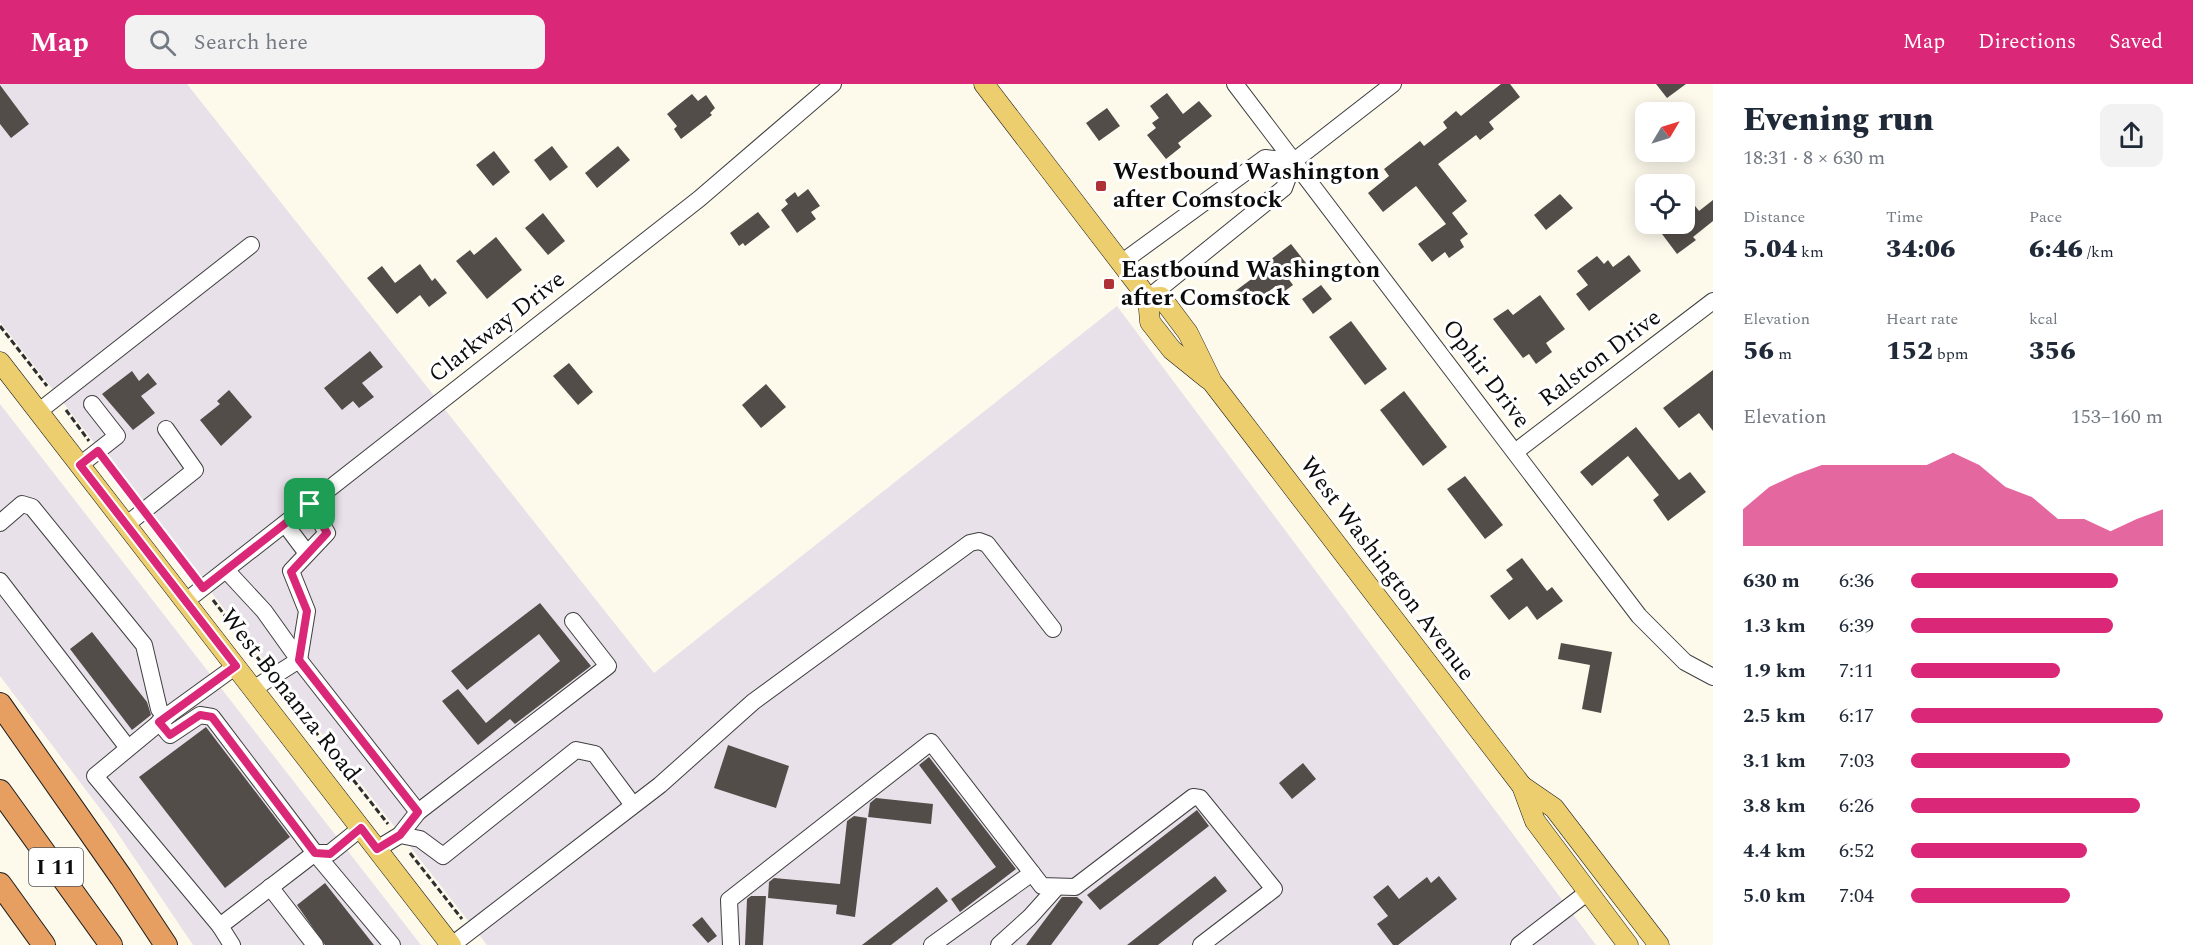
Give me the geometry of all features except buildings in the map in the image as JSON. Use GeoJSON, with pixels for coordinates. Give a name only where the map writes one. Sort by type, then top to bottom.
{"type":"FeatureCollection","features":[{"type":"Feature","properties":{"kind":"highway"},"geometry":{"type":"LineString","coordinates":[[0,704],[166,945]]}},
{"type":"Feature","properties":{"kind":"highway"},"geometry":{"type":"LineString","coordinates":[[0,713],[27,742]]}},
{"type":"Feature","properties":{"kind":"highway","name":"I 11"},"geometry":{"type":"LineString","coordinates":[[0,791],[111,945]]}},
{"type":"Feature","properties":{"kind":"highway","name":"I 11"},"geometry":{"type":"LineString","coordinates":[[0,884],[44,945]]}},
{"type":"Feature","properties":{"kind":"main road","name":"West Washington Avenue"},"geometry":{"type":"LineString","coordinates":[[984,84],[1148,298],[1150,322],[1172,350],[1212,382],[1522,786],[1535,821],[1621,942]]}},
{"type":"Feature","properties":{"kind":"main road","name":"West Bonanza Road"},"geometry":{"type":"LineString","coordinates":[[1,365],[451,945]]}},
{"type":"Feature","properties":{"kind":"main road","name":"West Washington Avenue"},"geometry":{"type":"LineString","coordinates":[[1522,786],[1554,808],[1659,945]]}},
{"type":"Feature","properties":{"kind":"street","name":"Clarkway Drive"},"geometry":{"type":"LineString","coordinates":[[186,601],[699,200],[833,84]]}},
{"type":"Feature","properties":{"kind":"street","name":"Ophir Drive"},"geometry":{"type":"LineString","coordinates":[[1235,84],[1639,616],[1685,662],[1713,677]]}},
{"type":"Feature","properties":{"kind":"street"},"geometry":{"type":"LineString","coordinates":[[1148,298],[1284,188],[1293,161],[1393,84]]}},
{"type":"Feature","properties":{"kind":"street"},"geometry":{"type":"LineString","coordinates":[[1121,263],[1265,159],[1293,161]]}},
{"type":"Feature","properties":{"kind":"street"},"geometry":{"type":"LineString","coordinates":[[38,412],[250,245]]}},
{"type":"Feature","properties":{"kind":"street","name":"Ralston Drive"},"geometry":{"type":"LineString","coordinates":[[1515,452],[1713,301]]}},
{"type":"Feature","properties":{"kind":"street"},"geometry":{"type":"LineString","coordinates":[[80,465],[117,436],[92,404]]}},
{"type":"Feature","properties":{"kind":"street"},"geometry":{"type":"LineString","coordinates":[[126,525],[195,470],[166,429]]}},
{"type":"Feature","properties":{"kind":"street"},"geometry":{"type":"LineString","coordinates":[[0,523],[22,504],[32,507],[144,645],[162,720],[170,735],[200,715],[212,717],[315,853],[392,945]]}},
{"type":"Feature","properties":{"kind":"street"},"geometry":{"type":"LineString","coordinates":[[253,689],[299,660],[307,611],[291,572],[306,552],[327,533],[310,504]]}},
{"type":"Feature","properties":{"kind":"street"},"geometry":{"type":"LineString","coordinates":[[285,524],[306,552]]}},
{"type":"Feature","properties":{"kind":"street"},"geometry":{"type":"LineString","coordinates":[[451,945],[633,805],[753,702],[970,543],[979,541],[987,543],[1053,629]]}},
{"type":"Feature","properties":{"kind":"street"},"geometry":{"type":"LineString","coordinates":[[226,570],[264,611],[299,660],[418,812]]}},
{"type":"Feature","properties":{"kind":"street"},"geometry":{"type":"LineString","coordinates":[[0,581],[128,748]]}},
{"type":"Feature","properties":{"kind":"street"},"geometry":{"type":"LineString","coordinates":[[377,849],[398,836],[418,812],[608,666],[573,621]]}},
{"type":"Feature","properties":{"kind":"street"},"geometry":{"type":"LineString","coordinates":[[232,945],[220,926],[95,776],[162,720],[236,666]]}},
{"type":"Feature","properties":{"kind":"street"},"geometry":{"type":"LineString","coordinates":[[731,945],[729,900],[931,742],[1042,886],[1075,887],[1193,797],[1200,798],[1274,889],[1201,945]]}},
{"type":"Feature","properties":{"kind":"street"},"geometry":{"type":"LineString","coordinates":[[398,836],[420,839],[443,856],[576,750],[595,754],[633,805]]}},
{"type":"Feature","properties":{"kind":"street"},"geometry":{"type":"LineString","coordinates":[[220,926],[315,853],[330,854],[361,828]]}},
{"type":"Feature","properties":{"kind":"street"},"geometry":{"type":"LineString","coordinates":[[932,945],[1032,873]]}},
{"type":"Feature","properties":{"kind":"street"},"geometry":{"type":"LineString","coordinates":[[270,887],[315,945]]}},
{"type":"Feature","properties":{"kind":"street"},"geometry":{"type":"LineString","coordinates":[[999,945],[1030,917],[1056,888]]}},
{"type":"Feature","properties":{"kind":"street"},"geometry":{"type":"LineString","coordinates":[[1519,945],[1587,892]]}},
{"type":"Feature","properties":{"kind":"path"},"geometry":{"type":"LineString","coordinates":[[0,326],[471,930]]}},
{"type":"Feature","properties":{"kind":"shaded area"},"geometry":{"type":"Polygon","coordinates":[[[0,84],[187,84],[654,673],[1117,306],[1596,945],[487,945],[0,322],[0,84]]]}},
{"type":"Feature","properties":{"kind":"shaded area"},"geometry":{"type":"Polygon","coordinates":[[[0,404],[421,945],[193,945],[110,822],[0,676],[0,404]]]}},
{"type":"Feature","properties":{"kind":"place","name":"Westbound Washington after Comstock"},"geometry":{"type":"Point","coordinates":[1101,186]}},
{"type":"Feature","properties":{"kind":"place","name":"Eastbound Washington after Comstock"},"geometry":{"type":"Point","coordinates":[1109,284]}},
{"type":"Feature","properties":{"kind":"route"},"geometry":{"type":"LineString","coordinates":[[98,451],[203,588],[310,504],[320,517],[327,533],[306,552],[291,572],[307,611],[299,660],[418,812],[400,835],[377,849],[361,828],[330,854],[315,853],[212,717],[200,715],[170,735],[159,722],[236,666],[80,465],[98,451]]}}]}
